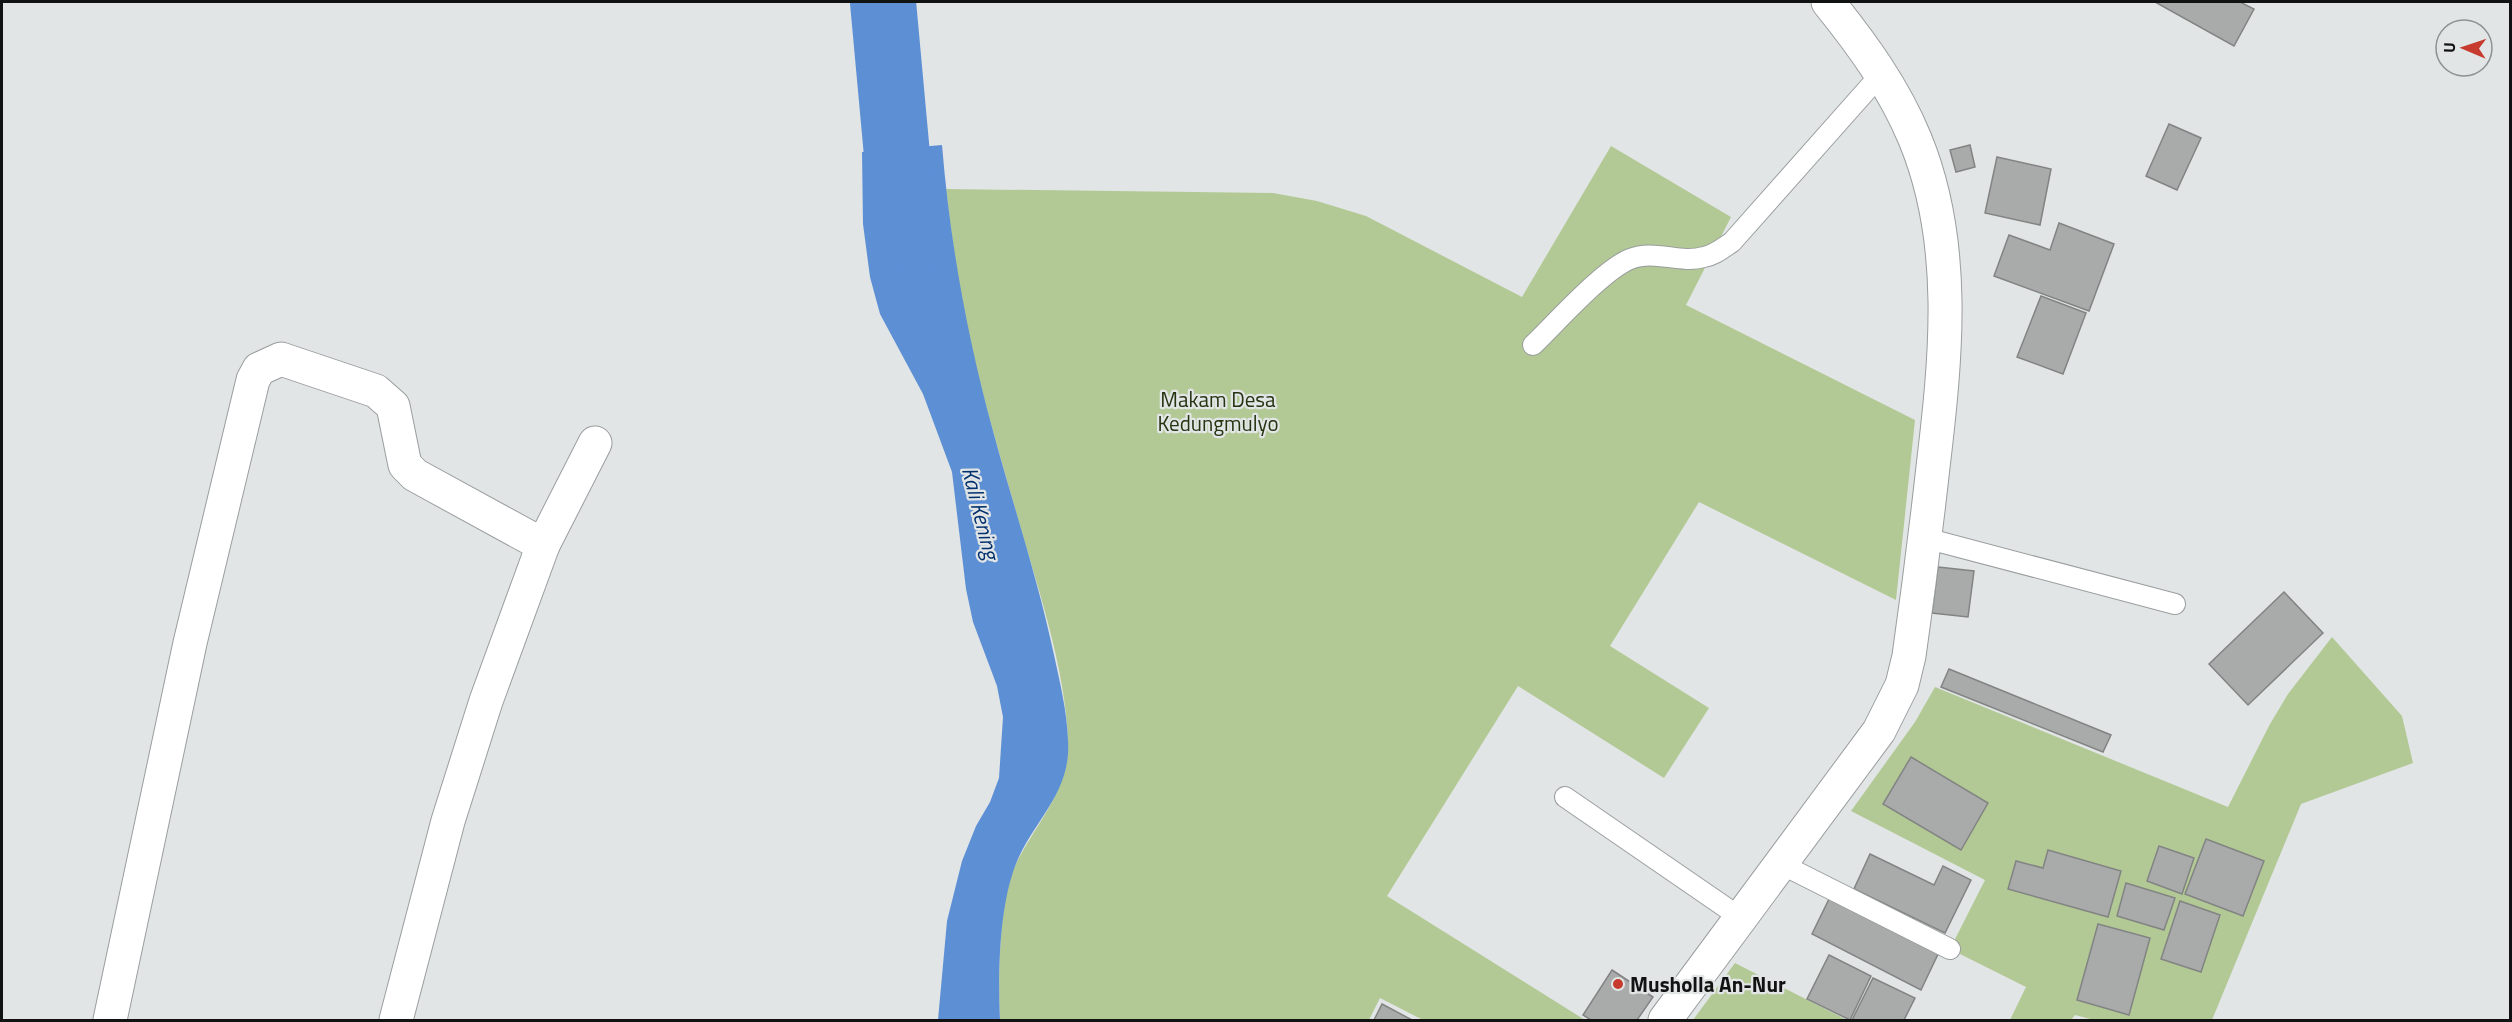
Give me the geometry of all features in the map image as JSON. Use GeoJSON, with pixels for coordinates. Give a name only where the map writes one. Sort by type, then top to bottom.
{"type":"FeatureCollection","features":[{"type":"Feature","properties":{"kind":"street"},"geometry":{"type":"LineString","coordinates":[[1665,1020],[1879,731],[1898,693],[1909,656],[1943,383],[1944,254],[1936,206],[1915,139],[1866,48],[1828,2]]}},
{"type":"Feature","properties":{"kind":"street"},"geometry":{"type":"LineString","coordinates":[[110,1020],[189,643],[253,380],[259,369],[281,359],[287,360],[376,391],[393,406],[405,465],[415,475],[543,545]]}},
{"type":"Feature","properties":{"kind":"street"},"geometry":{"type":"LineString","coordinates":[[396,1020],[448,821],[486,701],[543,545],[595,443]]}},
{"type":"Feature","properties":{"kind":"lane"},"geometry":{"type":"LineString","coordinates":[[1533,345],[1604,277],[1630,259],[1648,254],[1702,258],[1716,253],[1732,242],[1881,74]]}},
{"type":"Feature","properties":{"kind":"lane"},"geometry":{"type":"LineString","coordinates":[[1924,538],[2175,604]]}},
{"type":"Feature","properties":{"kind":"lane"},"geometry":{"type":"LineString","coordinates":[[1565,797],[1741,918]]}},
{"type":"Feature","properties":{"kind":"lane"},"geometry":{"type":"LineString","coordinates":[[1781,864],[1950,949]]}},
{"type":"Feature","properties":{"kind":"green space","name":"Makam Desa Kedungmulyo"},"geometry":{"type":"Polygon","coordinates":[[[1611,146],[1731,217],[1686,305],[1915,420],[1896,600],[1699,502],[1610,646],[1709,708],[1664,778],[1518,686],[1387,896],[1585,1020],[1423,1020],[1380,998],[1369,1020],[1000,1020],[1002,921],[1009,883],[1022,852],[1057,792],[1067,759],[1068,741],[1062,685],[1049,626],[980,384],[970,341],[956,265],[946,189],[1273,193],[1317,201],[1366,216],[1522,297],[1611,146]]]}},
{"type":"Feature","properties":{"kind":"green space"},"geometry":{"type":"Polygon","coordinates":[[[2332,637],[2402,716],[2413,763],[2301,804],[2212,1020],[2094,1020],[2075,1015],[2071,1020],[2010,1020],[2026,987],[1950,949],[1985,880],[1851,811],[1915,722],[1935,687],[2228,807],[2270,724],[2288,694],[2332,637]]]}},
{"type":"Feature","properties":{"kind":"green space"},"geometry":{"type":"Polygon","coordinates":[[[1735,963],[1847,1020],[1693,1020],[1735,963]]]}},
{"type":"Feature","properties":{"kind":"water"},"geometry":{"type":"Polygon","coordinates":[[[942,145],[955,253],[975,360],[1048,627],[1063,697],[1068,740],[1067,760],[1057,793],[1020,855],[1008,889],[1002,926],[1000,1020],[938,1020],[947,921],[962,861],[999,778],[1003,717],[997,686],[973,622],[966,589],[952,472],[923,394],[880,314],[870,277],[863,224],[862,152],[942,145]]]}},
{"type":"Feature","properties":{"kind":"building"},"geometry":{"type":"Polygon","coordinates":[[[2155,2],[2240,2],[2254,9],[2234,46],[2155,2]]]}},
{"type":"Feature","properties":{"kind":"building"},"geometry":{"type":"Polygon","coordinates":[[[2169,124],[2201,138],[2177,190],[2146,176],[2169,124]]]}},
{"type":"Feature","properties":{"kind":"building"},"geometry":{"type":"Polygon","coordinates":[[[1970,145],[1975,167],[1956,172],[1950,150],[1970,145]]]}},
{"type":"Feature","properties":{"kind":"building"},"geometry":{"type":"Polygon","coordinates":[[[1997,157],[2051,169],[2040,225],[1985,213],[1997,157]]]}},
{"type":"Feature","properties":{"kind":"building"},"geometry":{"type":"Polygon","coordinates":[[[2059,223],[2114,244],[2089,311],[1994,276],[2009,235],[2050,250],[2059,223]]]}},
{"type":"Feature","properties":{"kind":"building"},"geometry":{"type":"Polygon","coordinates":[[[2041,296],[2086,313],[2063,374],[2017,357],[2041,296]]]}},
{"type":"Feature","properties":{"kind":"building"},"geometry":{"type":"Polygon","coordinates":[[[1938,567],[1974,571],[1968,617],[1932,613],[1938,567]]]}},
{"type":"Feature","properties":{"kind":"building"},"geometry":{"type":"Polygon","coordinates":[[[2284,592],[2323,633],[2248,705],[2209,664],[2284,592]]]}},
{"type":"Feature","properties":{"kind":"building"},"geometry":{"type":"Polygon","coordinates":[[[1949,669],[2111,735],[2103,752],[1941,687],[1949,669]]]}},
{"type":"Feature","properties":{"kind":"building"},"geometry":{"type":"Polygon","coordinates":[[[1911,757],[1988,803],[1961,850],[1883,804],[1911,757]]]}},
{"type":"Feature","properties":{"kind":"building"},"geometry":{"type":"Polygon","coordinates":[[[2206,839],[2264,861],[2243,916],[2185,894],[2206,839]]]}},
{"type":"Feature","properties":{"kind":"building"},"geometry":{"type":"Polygon","coordinates":[[[2159,846],[2194,858],[2182,894],[2147,881],[2159,846]]]}},
{"type":"Feature","properties":{"kind":"building"},"geometry":{"type":"Polygon","coordinates":[[[2048,850],[2121,871],[2108,917],[2008,889],[2016,861],[2043,868],[2048,850]]]}},
{"type":"Feature","properties":{"kind":"building"},"geometry":{"type":"Polygon","coordinates":[[[1870,854],[1934,885],[1943,866],[1971,880],[1945,933],[1854,889],[1870,854]]]}},
{"type":"Feature","properties":{"kind":"building"},"geometry":{"type":"Polygon","coordinates":[[[2126,883],[2175,898],[2164,930],[2117,916],[2126,883]]]}},
{"type":"Feature","properties":{"kind":"building"},"geometry":{"type":"Polygon","coordinates":[[[1830,897],[1939,952],[1921,990],[1812,934],[1830,897]]]}},
{"type":"Feature","properties":{"kind":"building"},"geometry":{"type":"Polygon","coordinates":[[[2180,901],[2220,915],[2201,972],[2161,959],[2180,901]]]}},
{"type":"Feature","properties":{"kind":"building"},"geometry":{"type":"Polygon","coordinates":[[[2098,924],[2150,938],[2129,1015],[2077,1000],[2098,924]]]}},
{"type":"Feature","properties":{"kind":"building"},"geometry":{"type":"Polygon","coordinates":[[[1829,955],[1871,976],[1850,1020],[1807,999],[1829,955]]]}},
{"type":"Feature","properties":{"kind":"building","name":"Musholla An-Nur"},"geometry":{"type":"Polygon","coordinates":[[[1612,970],[1653,997],[1637,1020],[1591,1020],[1583,1015],[1612,970]]]}},
{"type":"Feature","properties":{"kind":"building"},"geometry":{"type":"Polygon","coordinates":[[[1873,978],[1915,998],[1904,1020],[1852,1020],[1873,978]]]}},
{"type":"Feature","properties":{"kind":"building"},"geometry":{"type":"Polygon","coordinates":[[[1382,1004],[1412,1020],[1374,1020],[1382,1004]]]}},
{"type":"Feature","properties":{"kind":"waterway","name":"Kali Kening"},"geometry":{"type":"LineString","coordinates":[[883,2],[897,155],[914,238]]}},
{"type":"Feature","properties":{"kind":"place","name":"Musholla An-Nur"},"geometry":{"type":"Point","coordinates":[1618,984]}}]}
